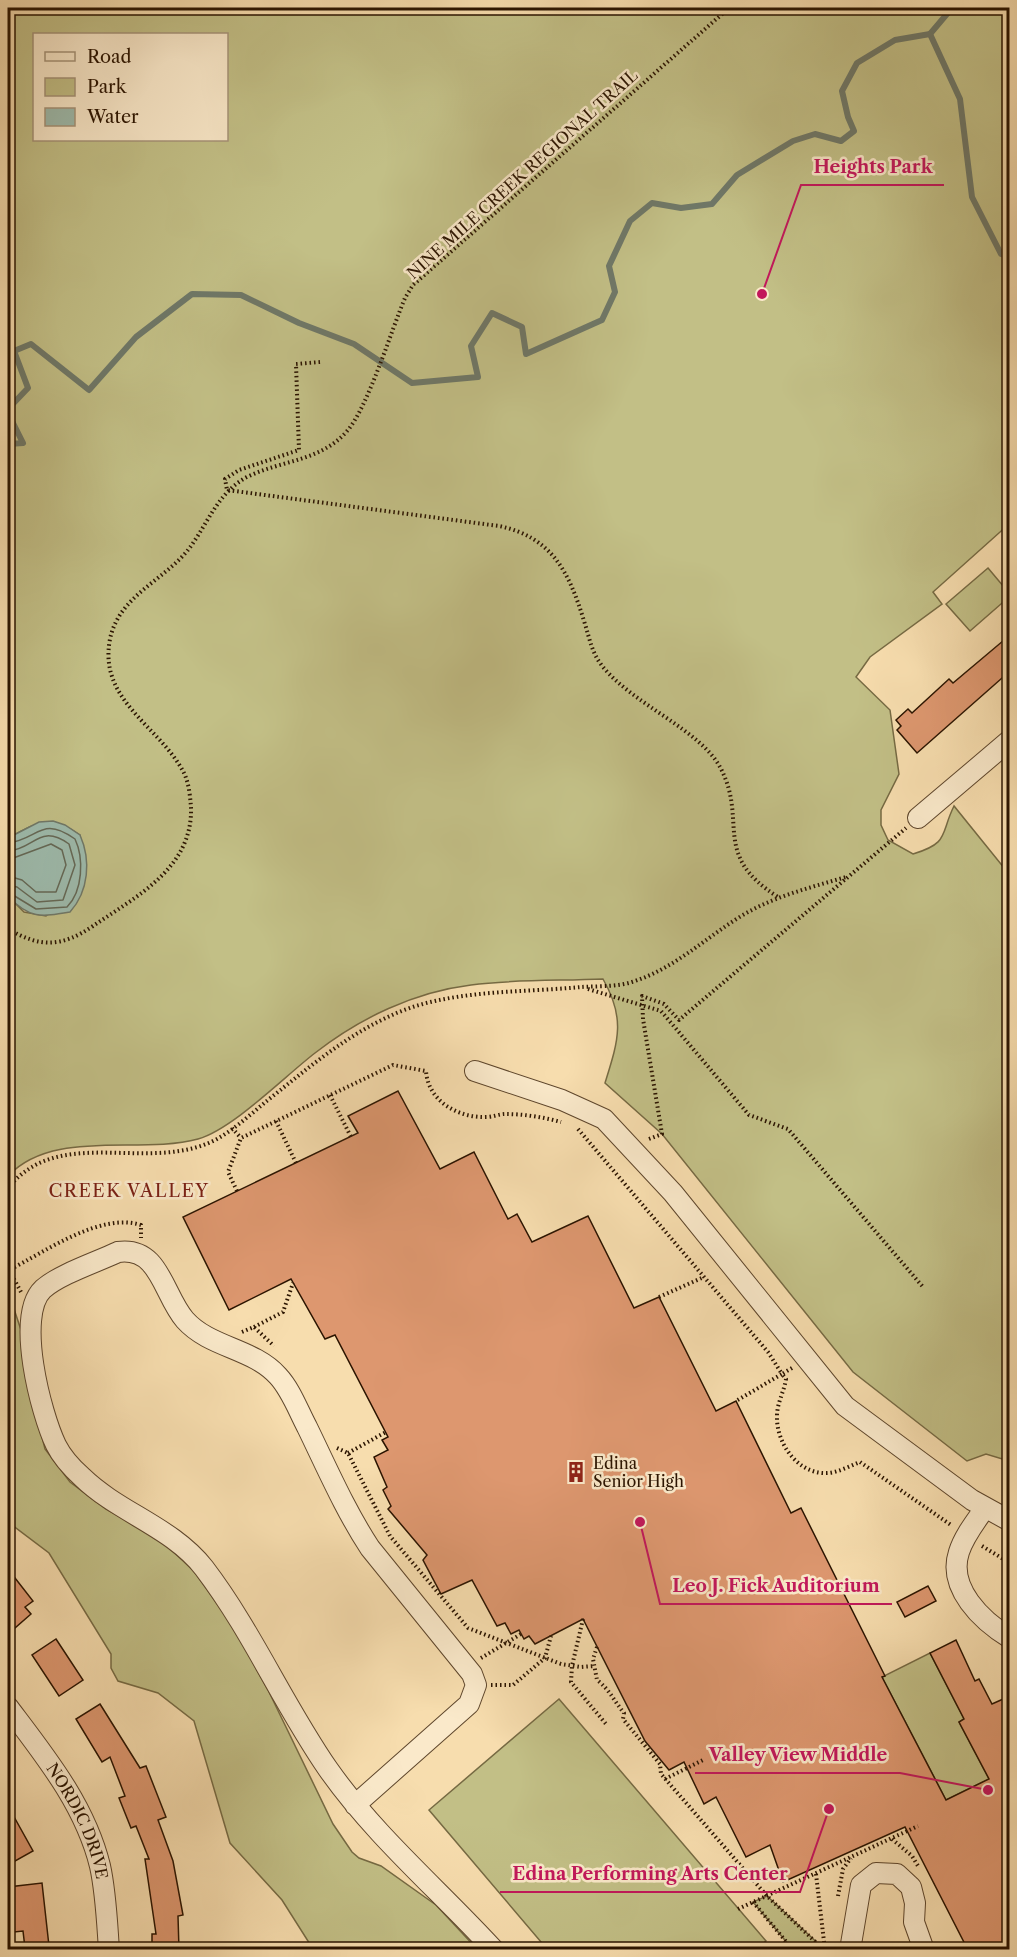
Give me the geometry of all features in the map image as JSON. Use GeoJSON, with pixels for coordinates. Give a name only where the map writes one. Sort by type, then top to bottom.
{"type":"FeatureCollection","features":[{"type":"Feature","properties":{"kind":"street"},"geometry":{"type":"LineString","coordinates":[[918,818],[1010,740]]}},
{"type":"Feature","properties":{"kind":"street"},"geometry":{"type":"LineString","coordinates":[[475,1071],[562,1100],[604,1119],[673,1193],[845,1406],[985,1508],[1010,1521]]}},
{"type":"Feature","properties":{"kind":"street"},"geometry":{"type":"LineString","coordinates":[[355,1805],[459,1715],[469,1704],[472,1677],[370,1548],[279,1377],[266,1364],[198,1332],[178,1311],[149,1260],[129,1250],[118,1252],[43,1290],[32,1309],[30,1319],[36,1374],[47,1423],[56,1445],[83,1479],[171,1536],[202,1566],[239,1619],[327,1767],[355,1805],[494,1950]]}},
{"type":"Feature","properties":{"kind":"street"},"geometry":{"type":"LineString","coordinates":[[985,1508],[958,1553],[957,1571],[962,1588],[985,1621],[1010,1638]]}},
{"type":"Feature","properties":{"kind":"street","name":"NORDIC DRIVE"},"geometry":{"type":"LineString","coordinates":[[8,1707],[67,1788],[86,1826],[100,1867],[109,1950]]}},
{"type":"Feature","properties":{"kind":"street"},"geometry":{"type":"LineString","coordinates":[[850,1950],[861,1886],[876,1873],[897,1874],[911,1887],[915,1903],[914,1922],[924,1950]]}},
{"type":"Feature","properties":{"kind":"path","name":"NINE MILE CREEK REGIONAL TRAIL"},"geometry":{"type":"LineString","coordinates":[[8,929],[37,943],[58,944],[85,931],[144,891],[184,849],[191,824],[190,793],[183,772],[128,707],[114,686],[109,662],[110,639],[117,621],[132,599],[187,551],[228,490],[250,476],[324,451],[348,430],[361,408],[405,298],[413,285],[729,8]]}},
{"type":"Feature","properties":{"kind":"path"},"geometry":{"type":"LineString","coordinates":[[320,362],[296,364],[299,450],[239,470],[225,479],[228,490],[257,496],[499,526],[519,531],[539,540],[555,558],[576,598],[591,650],[604,667],[625,691],[700,743],[719,766],[729,792],[737,852],[744,869],[758,885],[778,897]]}},
{"type":"Feature","properties":{"kind":"path"},"geometry":{"type":"LineString","coordinates":[[662,1134],[642,996],[664,1004],[679,1020],[918,818]]}},
{"type":"Feature","properties":{"kind":"path"},"geometry":{"type":"LineString","coordinates":[[8,1188],[29,1167],[51,1157],[73,1152],[157,1154],[190,1149],[217,1139],[360,1030],[393,1014],[431,1002],[629,983],[668,968],[739,917],[778,897],[846,877]]}},
{"type":"Feature","properties":{"kind":"path"},"geometry":{"type":"LineString","coordinates":[[583,987],[661,1011],[749,1115],[788,1129],[922,1287]]}},
{"type":"Feature","properties":{"kind":"path"},"geometry":{"type":"LineString","coordinates":[[237,1191],[228,1172],[241,1138],[393,1065],[426,1071],[427,1082],[438,1099],[451,1109],[466,1115],[487,1117],[505,1114],[538,1117],[564,1123]]}},
{"type":"Feature","properties":{"kind":"path"},"geometry":{"type":"LineString","coordinates":[[330,1095],[351,1137]]}},
{"type":"Feature","properties":{"kind":"path"},"geometry":{"type":"LineString","coordinates":[[276,1121],[296,1163]]}},
{"type":"Feature","properties":{"kind":"path"},"geometry":{"type":"LineString","coordinates":[[575,1126],[768,1352],[786,1379],[777,1404],[779,1435],[789,1454],[800,1464],[813,1471],[828,1473],[860,1462],[1010,1563]]}},
{"type":"Feature","properties":{"kind":"path"},"geometry":{"type":"LineString","coordinates":[[232,1128],[241,1138]]}},
{"type":"Feature","properties":{"kind":"path"},"geometry":{"type":"LineString","coordinates":[[659,1297],[704,1276]]}},
{"type":"Feature","properties":{"kind":"path"},"geometry":{"type":"LineString","coordinates":[[254,1327],[283,1312],[293,1283]]}},
{"type":"Feature","properties":{"kind":"path"},"geometry":{"type":"LineString","coordinates":[[736,1401],[807,1359]]}},
{"type":"Feature","properties":{"kind":"path"},"geometry":{"type":"LineString","coordinates":[[348,1453],[386,1432]]}},
{"type":"Feature","properties":{"kind":"path"},"geometry":{"type":"LineString","coordinates":[[583,1619],[572,1666],[571,1682],[606,1724]]}},
{"type":"Feature","properties":{"kind":"path"},"geometry":{"type":"LineString","coordinates":[[472,1677],[521,1634]]}},
{"type":"Feature","properties":{"kind":"path"},"geometry":{"type":"LineString","coordinates":[[472,1677],[513,1685],[544,1658],[551,1636]]}},
{"type":"Feature","properties":{"kind":"path"},"geometry":{"type":"LineString","coordinates":[[597,1647],[593,1659],[597,1680],[611,1691],[615,1702],[624,1713],[623,1719],[660,1764],[661,1774],[767,1896],[825,1950]]}},
{"type":"Feature","properties":{"kind":"path"},"geometry":{"type":"LineString","coordinates":[[665,1779],[702,1760]]}},
{"type":"Feature","properties":{"kind":"path"},"geometry":{"type":"LineString","coordinates":[[738,1909],[918,1826]]}},
{"type":"Feature","properties":{"kind":"path"},"geometry":{"type":"LineString","coordinates":[[816,1874],[825,1950]]}},
{"type":"Feature","properties":{"kind":"path"},"geometry":{"type":"LineString","coordinates":[[753,1902],[789,1945],[788,1950]]}},
{"type":"Feature","properties":{"kind":"green space"},"geometry":{"type":"Polygon","coordinates":[[[8,8],[1009,8],[1009,524],[933,592],[942,604],[870,657],[856,677],[890,710],[899,774],[881,810],[881,825],[888,840],[913,854],[933,846],[942,836],[954,806],[1009,874],[1009,1461],[986,1454],[967,1461],[853,1372],[662,1134],[605,1083],[618,1030],[615,1006],[603,979],[487,983],[450,988],[408,1000],[369,1018],[332,1040],[258,1101],[227,1125],[212,1133],[198,1139],[175,1143],[72,1147],[48,1152],[27,1161],[8,1176],[8,896],[24,912],[46,916],[78,889],[84,876],[80,835],[60,824],[36,824],[8,838],[8,8]]]}},
{"type":"Feature","properties":{"kind":"green space"},"geometry":{"type":"Polygon","coordinates":[[[988,568],[1009,593],[1009,597],[970,631],[946,604],[988,568]]]}},
{"type":"Feature","properties":{"kind":"green space"},"geometry":{"type":"Polygon","coordinates":[[[8,1291],[24,1339],[34,1405],[45,1449],[70,1482],[106,1509],[157,1537],[193,1570],[233,1626],[269,1692],[333,1824],[352,1852],[359,1858],[381,1866],[436,1905],[477,1949],[313,1949],[282,1900],[230,1843],[194,1721],[158,1693],[118,1681],[111,1668],[111,1654],[49,1553],[8,1522],[8,1291]]]}},
{"type":"Feature","properties":{"kind":"green space"},"geometry":{"type":"Polygon","coordinates":[[[930,1653],[964,1719],[959,1722],[989,1779],[946,1800],[882,1677],[930,1653]]]}},
{"type":"Feature","properties":{"kind":"green space"},"geometry":{"type":"Polygon","coordinates":[[[559,1699],[766,1941],[757,1949],[547,1949],[429,1810],[559,1699]]]}},
{"type":"Feature","properties":{"kind":"green space"},"geometry":{"type":"Polygon","coordinates":[[[767,1896],[824,1949],[788,1949],[789,1945],[753,1902],[767,1896]]]}},
{"type":"Feature","properties":{"kind":"water"},"geometry":{"type":"Polygon","coordinates":[[[53,821],[65,825],[80,835],[86,855],[86,875],[81,895],[70,912],[51,915],[36,914],[22,909],[8,896],[8,838],[39,822],[53,821]]]}},
{"type":"Feature","properties":{"kind":"building"},"geometry":{"type":"Polygon","coordinates":[[[1010,635],[1010,671],[917,753],[897,730],[901,726],[896,720],[908,709],[912,713],[949,679],[953,683],[1010,635]]]}},
{"type":"Feature","properties":{"kind":"building","name":"Edina Senior High"},"geometry":{"type":"Polygon","coordinates":[[[398,1091],[440,1169],[474,1152],[508,1219],[517,1214],[532,1242],[588,1216],[634,1308],[659,1297],[716,1411],[736,1401],[791,1513],[801,1508],[885,1676],[882,1677],[946,1800],[989,1779],[959,1722],[964,1719],[930,1653],[956,1640],[975,1681],[979,1679],[992,1704],[1010,1696],[1010,1950],[968,1950],[905,1827],[783,1882],[770,1845],[746,1857],[716,1797],[704,1804],[684,1762],[669,1770],[645,1741],[583,1619],[535,1644],[529,1636],[524,1639],[519,1630],[511,1634],[505,1623],[497,1626],[472,1580],[441,1594],[423,1560],[427,1555],[388,1509],[391,1506],[383,1490],[387,1487],[374,1457],[388,1450],[382,1440],[388,1437],[335,1335],[325,1339],[291,1279],[229,1310],[183,1217],[358,1133],[348,1116],[398,1091]]]}},
{"type":"Feature","properties":{"kind":"building"},"geometry":{"type":"Polygon","coordinates":[[[8,1569],[33,1601],[25,1607],[31,1614],[8,1634],[8,1569]]]}},
{"type":"Feature","properties":{"kind":"building"},"geometry":{"type":"Polygon","coordinates":[[[928,1586],[936,1601],[905,1617],[897,1602],[928,1586]]]}},
{"type":"Feature","properties":{"kind":"building"},"geometry":{"type":"Polygon","coordinates":[[[56,1639],[83,1680],[59,1696],[32,1655],[56,1639]]]}},
{"type":"Feature","properties":{"kind":"building"},"geometry":{"type":"Polygon","coordinates":[[[100,1704],[140,1768],[146,1766],[166,1817],[158,1820],[173,1861],[183,1915],[178,1916],[179,1950],[152,1950],[152,1934],[156,1934],[145,1859],[149,1859],[136,1826],[131,1828],[119,1798],[125,1796],[110,1757],[102,1762],[76,1719],[100,1704]]]}},
{"type":"Feature","properties":{"kind":"building"},"geometry":{"type":"Polygon","coordinates":[[[8,1806],[33,1851],[8,1865],[8,1806]]]}},
{"type":"Feature","properties":{"kind":"building"},"geometry":{"type":"Polygon","coordinates":[[[42,1883],[49,1946],[25,1948],[23,1931],[14,1932],[12,1917],[8,1913],[8,1887],[42,1883]]]}},
{"type":"Feature","properties":{"kind":"waterway"},"geometry":{"type":"LineString","coordinates":[[8,409],[28,388],[14,351],[31,344],[89,390],[136,337],[192,294],[241,295],[299,323],[354,344],[412,383],[478,377],[471,346],[492,313],[522,327],[526,354],[602,320],[615,292],[609,266],[630,221],[652,203],[681,208],[712,204],[737,175],[793,141],[815,134],[841,141],[854,131],[842,91],[857,63],[895,40],[930,34],[952,8]]}},
{"type":"Feature","properties":{"kind":"waterway"},"geometry":{"type":"LineString","coordinates":[[930,34],[960,99],[972,197],[1001,254],[1010,257]]}},
{"type":"Feature","properties":{"kind":"waterway"},"geometry":{"type":"LineString","coordinates":[[8,413],[23,443],[8,444]]}},
{"type":"Feature","properties":{"kind":"place","name":"Heights Park"},"geometry":{"type":"Point","coordinates":[762,294]}},
{"type":"Feature","properties":{"kind":"place","name":"Edina Senior High"},"geometry":{"type":"Point","coordinates":[576,1472]}},
{"type":"Feature","properties":{"kind":"place","name":"Leo J. Fick Auditorium"},"geometry":{"type":"Point","coordinates":[640,1522]}},
{"type":"Feature","properties":{"kind":"place","name":"Valley View Middle"},"geometry":{"type":"Point","coordinates":[988,1790]}},
{"type":"Feature","properties":{"kind":"place","name":"Edina Performing Arts Center"},"geometry":{"type":"Point","coordinates":[829,1809]}},
{"type":"Feature","properties":{"kind":"district","name":"CREEK VALLEY"},"geometry":{"type":"Point","coordinates":[129,1191]}}]}
